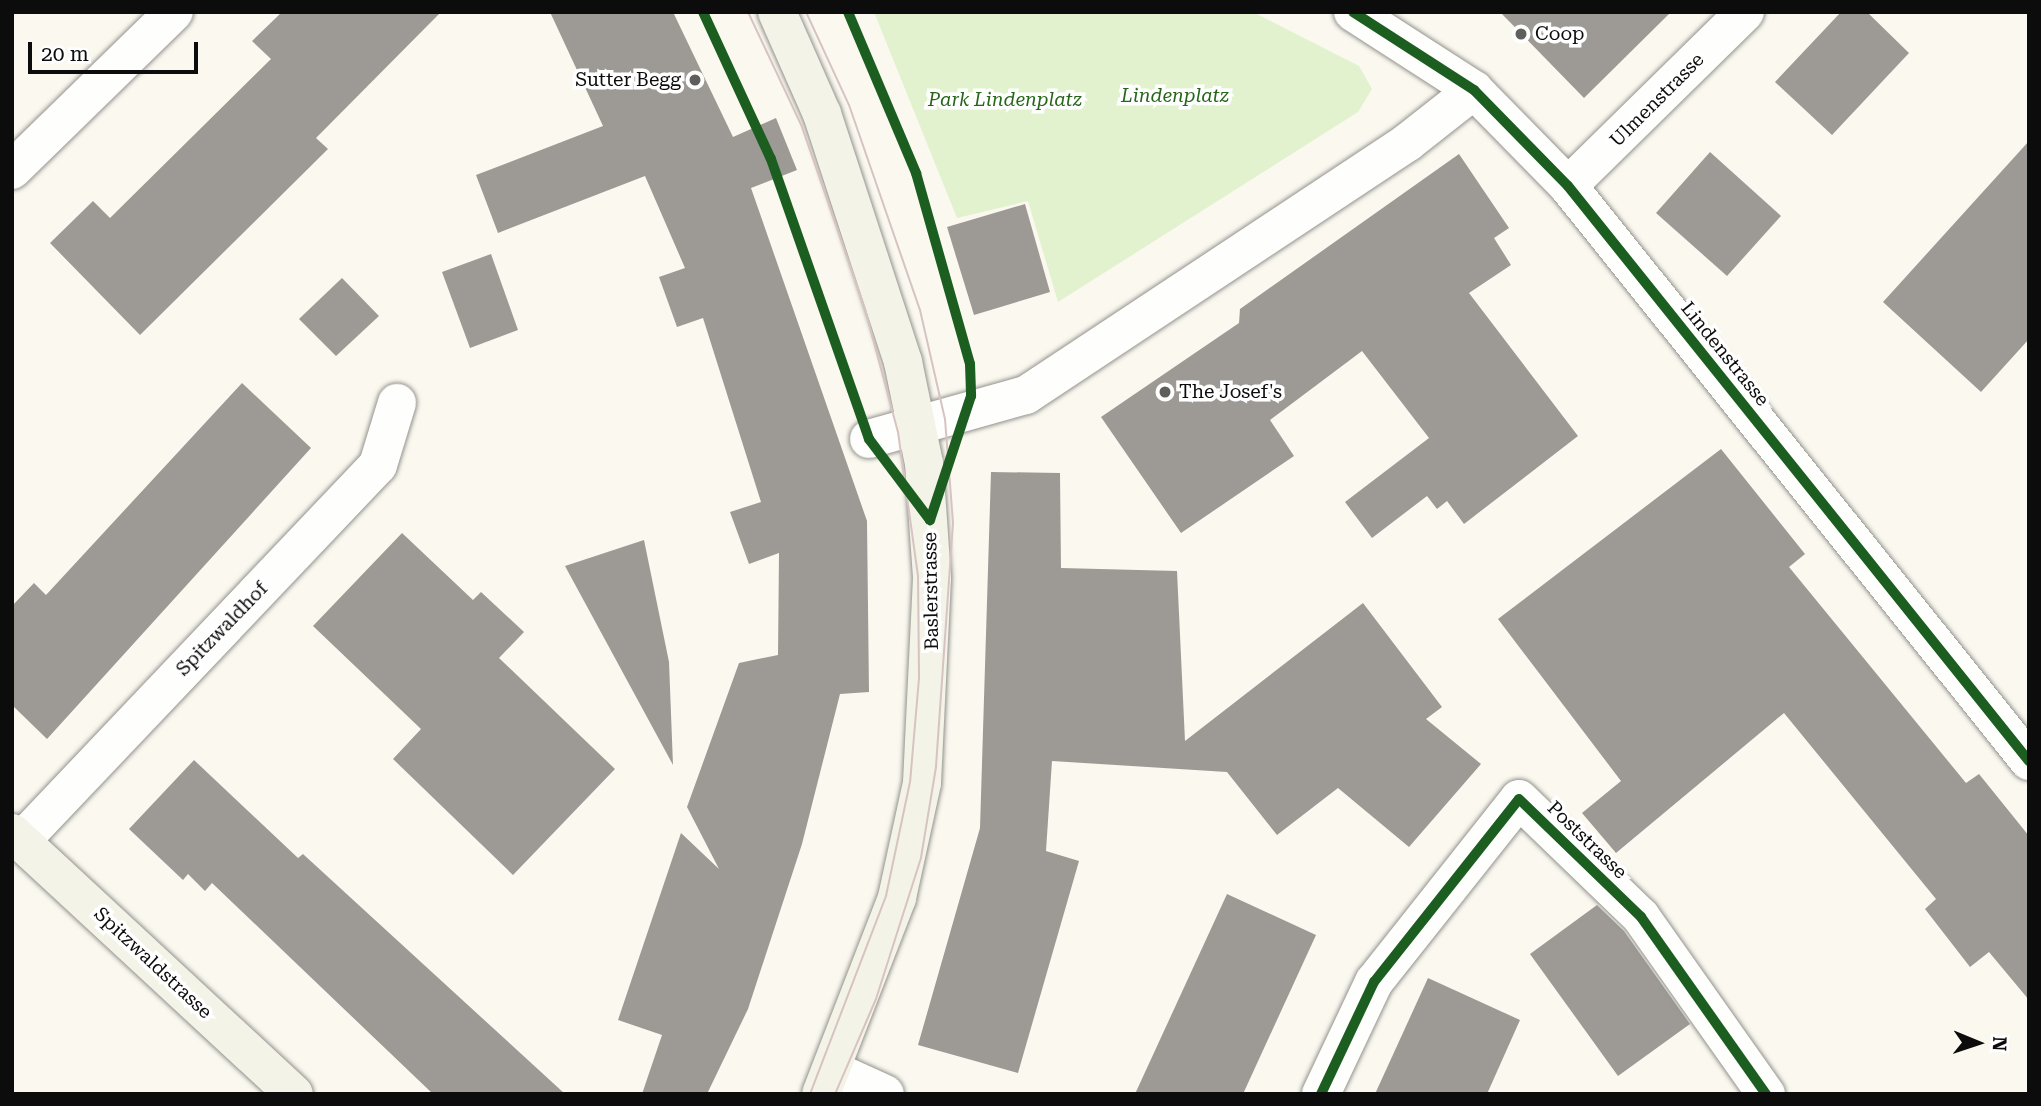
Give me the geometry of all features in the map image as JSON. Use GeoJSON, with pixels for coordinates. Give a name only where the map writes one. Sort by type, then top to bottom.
{"type":"FeatureCollection","features":[{"type":"Feature","properties":{"kind":"main road","name":"Baslerstrasse"},"geometry":{"type":"LineString","coordinates":[[776,12],[860,219],[919,426],[932,578],[922,783],[897,898],[827,1082]]}},
{"type":"Feature","properties":{"kind":"main road","name":"Spitzwaldstrasse"},"geometry":{"type":"LineString","coordinates":[[17,837],[294,1094]]}},
{"type":"Feature","properties":{"kind":"street"},"geometry":{"type":"LineString","coordinates":[[12,170],[174,12]]}},
{"type":"Feature","properties":{"kind":"street","name":"Lindenstrasse"},"geometry":{"type":"LineString","coordinates":[[1353,12],[1474,90],[1568,186],[2029,761]]}},
{"type":"Feature","properties":{"kind":"street","name":"Ulmenstrasse"},"geometry":{"type":"LineString","coordinates":[[1568,186],[1745,12]]}},
{"type":"Feature","properties":{"kind":"street"},"geometry":{"type":"LineString","coordinates":[[869,439],[1026,395],[1408,142],[1474,90]]}},
{"type":"Feature","properties":{"kind":"street","name":"Spitzwaldhof"},"geometry":{"type":"LineString","coordinates":[[17,837],[378,465],[397,403]]}},
{"type":"Feature","properties":{"kind":"street","name":"Poststrasse"},"geometry":{"type":"LineString","coordinates":[[1321,1094],[1374,982],[1519,799],[1641,917],[1766,1094]]}},
{"type":"Feature","properties":{"kind":"street"},"geometry":{"type":"LineString","coordinates":[[827,1082],[885,1094]]}},
{"type":"Feature","properties":{"kind":"green space","name":"Park Lindenplatz"},"geometry":{"type":"Polygon","coordinates":[[[874,12],[1253,12],[1359,66],[1372,89],[1358,112],[1058,302],[1028,201],[957,218],[874,12]]]}},
{"type":"Feature","properties":{"kind":"building"},"geometry":{"type":"Polygon","coordinates":[[[282,12],[441,12],[316,138],[328,149],[140,335],[50,243],[93,201],[110,218],[271,59],[252,41],[282,12]]]}},
{"type":"Feature","properties":{"kind":"building"},"geometry":{"type":"Polygon","coordinates":[[[550,12],[673,12],[733,137],[776,118],[797,170],[751,188],[867,521],[869,692],[840,694],[802,844],[748,1009],[707,1094],[642,1094],[662,1035],[618,1020],[681,833],[719,869],[687,807],[739,663],[778,655],[779,553],[749,564],[730,512],[761,502],[703,318],[677,327],[659,277],[685,268],[645,176],[498,233],[476,175],[603,126],[550,12]]]}},
{"type":"Feature","properties":{"kind":"building"},"geometry":{"type":"Polygon","coordinates":[[[1500,12],[1671,12],[1584,98],[1500,12]]]}},
{"type":"Feature","properties":{"kind":"building"},"geometry":{"type":"Polygon","coordinates":[[[1841,12],[1867,12],[1909,53],[1832,135],[1775,82],[1841,12]]]}},
{"type":"Feature","properties":{"kind":"building"},"geometry":{"type":"Polygon","coordinates":[[[2029,141],[2029,339],[1981,392],[1883,302],[2029,141]]]}},
{"type":"Feature","properties":{"kind":"building"},"geometry":{"type":"Polygon","coordinates":[[[1710,152],[1781,216],[1727,276],[1656,213],[1710,152]]]}},
{"type":"Feature","properties":{"kind":"building"},"geometry":{"type":"Polygon","coordinates":[[[1459,154],[1509,228],[1494,238],[1511,265],[1469,293],[1578,436],[1464,524],[1447,501],[1437,509],[1427,496],[1372,538],[1345,502],[1429,438],[1362,351],[1270,420],[1294,456],[1181,533],[1101,417],[1239,323],[1240,309],[1459,154]]]}},
{"type":"Feature","properties":{"kind":"building"},"geometry":{"type":"Polygon","coordinates":[[[1025,204],[1050,292],[974,315],[947,227],[1025,204]]]}},
{"type":"Feature","properties":{"kind":"building"},"geometry":{"type":"Polygon","coordinates":[[[491,254],[518,330],[470,348],[442,272],[491,254]]]}},
{"type":"Feature","properties":{"kind":"building"},"geometry":{"type":"Polygon","coordinates":[[[342,278],[379,316],[336,356],[299,319],[342,278]]]}},
{"type":"Feature","properties":{"kind":"building"},"geometry":{"type":"Polygon","coordinates":[[[242,383],[311,448],[47,739],[12,705],[12,606],[34,583],[46,595],[242,383]]]}},
{"type":"Feature","properties":{"kind":"building"},"geometry":{"type":"Polygon","coordinates":[[[1721,449],[1805,554],[1789,567],[1966,783],[1979,774],[2029,836],[2029,1000],[1989,952],[1970,967],[1925,909],[1936,899],[1784,713],[1616,853],[1582,813],[1621,781],[1498,619],[1721,449]]]}},
{"type":"Feature","properties":{"kind":"building"},"geometry":{"type":"Polygon","coordinates":[[[991,472],[1060,473],[1061,568],[1177,571],[1185,741],[1363,603],[1442,707],[1426,719],[1481,764],[1409,847],[1338,788],[1277,835],[1227,772],[1052,761],[1046,851],[1079,861],[1018,1073],[918,1045],[980,828],[991,472]]]}},
{"type":"Feature","properties":{"kind":"building"},"geometry":{"type":"Polygon","coordinates":[[[402,533],[473,600],[481,592],[524,632],[499,658],[615,769],[513,875],[393,759],[421,729],[313,626],[402,533]]]}},
{"type":"Feature","properties":{"kind":"building"},"geometry":{"type":"Polygon","coordinates":[[[644,540],[669,662],[673,765],[565,566],[644,540]]]}},
{"type":"Feature","properties":{"kind":"building"},"geometry":{"type":"Polygon","coordinates":[[[194,760],[298,858],[303,854],[565,1094],[433,1094],[212,883],[205,891],[188,874],[183,880],[129,829],[194,760]]]}},
{"type":"Feature","properties":{"kind":"building"},"geometry":{"type":"Polygon","coordinates":[[[1227,894],[1316,935],[1243,1094],[1135,1094],[1227,894]]]}},
{"type":"Feature","properties":{"kind":"building"},"geometry":{"type":"Polygon","coordinates":[[[1597,905],[1624,931],[1690,1024],[1618,1076],[1530,954],[1597,905]]]}},
{"type":"Feature","properties":{"kind":"building"},"geometry":{"type":"Polygon","coordinates":[[[1428,978],[1520,1020],[1487,1094],[1375,1094],[1428,978]]]}},
{"type":"Feature","properties":{"kind":"tram line"},"geometry":{"type":"LineString","coordinates":[[748,12],[802,127],[865,309],[898,432],[918,577],[919,678],[910,782],[886,896],[810,1094]]}},
{"type":"Feature","properties":{"kind":"tram line"},"geometry":{"type":"LineString","coordinates":[[806,12],[849,105],[920,310],[945,419],[953,523],[936,767],[921,858],[876,999],[835,1094]]}},
{"type":"Feature","properties":{"kind":"cycle path"},"geometry":{"type":"LineString","coordinates":[[703,12],[771,159],[869,439],[930,520]]}},
{"type":"Feature","properties":{"kind":"cycle path"},"geometry":{"type":"LineString","coordinates":[[848,12],[916,173],[970,364],[971,396],[930,520]]}},
{"type":"Feature","properties":{"kind":"cycle path"},"geometry":{"type":"LineString","coordinates":[[1353,12],[1474,90],[1568,186],[2029,761]]}},
{"type":"Feature","properties":{"kind":"cycle path"},"geometry":{"type":"LineString","coordinates":[[1321,1094],[1374,982],[1519,799],[1641,917],[1766,1094]]}},
{"type":"Feature","properties":{"kind":"place","name":"Coop"},"geometry":{"type":"Point","coordinates":[1521,34]}},
{"type":"Feature","properties":{"kind":"place","name":"Sutter Begg"},"geometry":{"type":"Point","coordinates":[695,80]}},
{"type":"Feature","properties":{"kind":"place","name":"The Josef's"},"geometry":{"type":"Point","coordinates":[1165,392]}},
{"type":"Feature","properties":{"kind":"park label","name":"Lindenplatz"},"geometry":{"type":"Point","coordinates":[1175,96]}}]}
